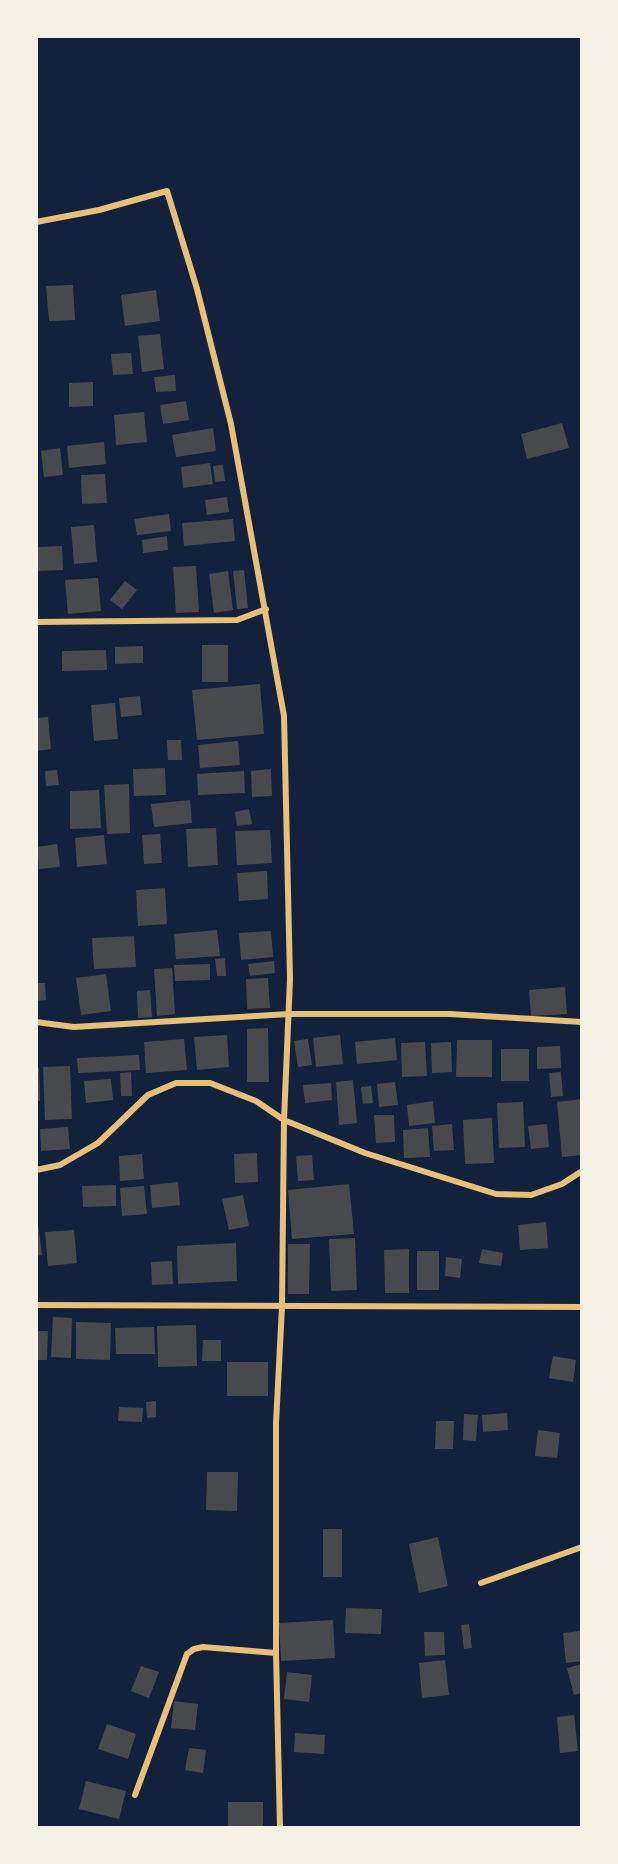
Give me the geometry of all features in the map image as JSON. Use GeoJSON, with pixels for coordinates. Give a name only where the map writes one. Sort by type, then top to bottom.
{"type":"FeatureCollection","features":[{"type":"Feature","properties":{"kind":"street"},"geometry":{"type":"LineString","coordinates":[[36,222],[99,210],[167,191],[197,289],[231,423],[284,716],[289,906],[289,1014],[284,1120],[282,1307],[276,1423],[276,1653],[280,1828]]}},
{"type":"Feature","properties":{"kind":"street"},"geometry":{"type":"LineString","coordinates":[[36,622],[237,620],[266,609]]}},
{"type":"Feature","properties":{"kind":"street"},"geometry":{"type":"LineString","coordinates":[[36,1022],[74,1027],[289,1014],[450,1014],[582,1022]]}},
{"type":"Feature","properties":{"kind":"street"},"geometry":{"type":"LineString","coordinates":[[36,1170],[60,1165],[98,1143],[148,1095],[176,1083],[210,1083],[256,1101],[284,1120],[365,1153],[496,1194],[531,1195],[562,1184],[582,1172]]}},
{"type":"Feature","properties":{"kind":"street"},"geometry":{"type":"LineString","coordinates":[[36,1305],[582,1307]]}},
{"type":"Feature","properties":{"kind":"street"},"geometry":{"type":"LineString","coordinates":[[481,1582],[582,1546]]}},
{"type":"Feature","properties":{"kind":"street"},"geometry":{"type":"LineString","coordinates":[[135,1795],[187,1654],[194,1648],[203,1647],[276,1653]]}},
{"type":"Feature","properties":{"kind":"building"},"geometry":{"type":"Polygon","coordinates":[[[73,285],[75,320],[49,321],[46,286],[73,285]]]}},
{"type":"Feature","properties":{"kind":"building"},"geometry":{"type":"Polygon","coordinates":[[[156,290],[160,321],[125,326],[121,295],[156,290]]]}},
{"type":"Feature","properties":{"kind":"building"},"geometry":{"type":"Polygon","coordinates":[[[160,334],[164,369],[142,372],[138,336],[160,334]]]}},
{"type":"Feature","properties":{"kind":"building"},"geometry":{"type":"Polygon","coordinates":[[[131,353],[133,374],[113,375],[111,354],[131,353]]]}},
{"type":"Feature","properties":{"kind":"building"},"geometry":{"type":"Polygon","coordinates":[[[175,375],[176,391],[156,392],[154,377],[175,375]]]}},
{"type":"Feature","properties":{"kind":"building"},"geometry":{"type":"Polygon","coordinates":[[[93,382],[93,406],[69,407],[69,383],[93,382]]]}},
{"type":"Feature","properties":{"kind":"building"},"geometry":{"type":"Polygon","coordinates":[[[186,401],[189,420],[163,424],[160,405],[186,401]]]}},
{"type":"Feature","properties":{"kind":"building"},"geometry":{"type":"Polygon","coordinates":[[[144,412],[147,442],[116,445],[114,415],[144,412]]]}},
{"type":"Feature","properties":{"kind":"building"},"geometry":{"type":"Polygon","coordinates":[[[562,423],[569,448],[527,459],[521,434],[562,423]]]}},
{"type":"Feature","properties":{"kind":"building"},"geometry":{"type":"Polygon","coordinates":[[[213,428],[216,451],[176,457],[172,435],[213,428]]]}},
{"type":"Feature","properties":{"kind":"building"},"geometry":{"type":"Polygon","coordinates":[[[104,442],[106,464],[69,468],[67,446],[104,442]]]}},
{"type":"Feature","properties":{"kind":"building"},"geometry":{"type":"Polygon","coordinates":[[[60,448],[63,475],[44,477],[41,451],[60,448]]]}},
{"type":"Feature","properties":{"kind":"building"},"geometry":{"type":"Polygon","coordinates":[[[210,463],[213,484],[183,488],[181,467],[210,463]]]}},
{"type":"Feature","properties":{"kind":"building"},"geometry":{"type":"Polygon","coordinates":[[[223,465],[225,481],[215,482],[213,466],[223,465]]]}},
{"type":"Feature","properties":{"kind":"building"},"geometry":{"type":"Polygon","coordinates":[[[105,474],[107,503],[82,504],[81,475],[105,474]]]}},
{"type":"Feature","properties":{"kind":"building"},"geometry":{"type":"Polygon","coordinates":[[[227,497],[229,512],[207,515],[205,500],[227,497]]]}},
{"type":"Feature","properties":{"kind":"building"},"geometry":{"type":"Polygon","coordinates":[[[169,514],[171,531],[137,535],[134,519],[169,514]]]}},
{"type":"Feature","properties":{"kind":"building"},"geometry":{"type":"Polygon","coordinates":[[[233,519],[235,541],[184,546],[182,523],[233,519]]]}},
{"type":"Feature","properties":{"kind":"building"},"geometry":{"type":"Polygon","coordinates":[[[94,525],[97,562],[74,564],[71,527],[94,525]]]}},
{"type":"Feature","properties":{"kind":"building"},"geometry":{"type":"Polygon","coordinates":[[[167,536],[168,550],[143,553],[142,540],[167,536]]]}},
{"type":"Feature","properties":{"kind":"building"},"geometry":{"type":"Polygon","coordinates":[[[62,546],[63,570],[36,571],[36,547],[62,546]]]}},
{"type":"Feature","properties":{"kind":"building"},"geometry":{"type":"Polygon","coordinates":[[[196,566],[199,612],[176,613],[173,567],[196,566]]]}},
{"type":"Feature","properties":{"kind":"building"},"geometry":{"type":"Polygon","coordinates":[[[244,570],[248,608],[237,609],[233,571],[244,570]]]}},
{"type":"Feature","properties":{"kind":"building"},"geometry":{"type":"Polygon","coordinates":[[[228,571],[233,610],[214,613],[209,574],[228,571]]]}},
{"type":"Feature","properties":{"kind":"building"},"geometry":{"type":"Polygon","coordinates":[[[98,578],[101,611],[68,614],[65,580],[98,578]]]}},
{"type":"Feature","properties":{"kind":"building"},"geometry":{"type":"Polygon","coordinates":[[[125,581],[137,590],[122,609],[110,600],[125,581]]]}},
{"type":"Feature","properties":{"kind":"building"},"geometry":{"type":"Polygon","coordinates":[[[202,645],[228,645],[228,682],[202,682],[202,645]]]}},
{"type":"Feature","properties":{"kind":"building"},"geometry":{"type":"Polygon","coordinates":[[[143,646],[143,663],[115,664],[115,647],[143,646]]]}},
{"type":"Feature","properties":{"kind":"building"},"geometry":{"type":"Polygon","coordinates":[[[106,650],[107,670],[62,671],[62,651],[106,650]]]}},
{"type":"Feature","properties":{"kind":"building"},"geometry":{"type":"Polygon","coordinates":[[[260,684],[264,734],[197,740],[192,690],[260,684]]]}},
{"type":"Feature","properties":{"kind":"building"},"geometry":{"type":"Polygon","coordinates":[[[140,696],[142,715],[121,717],[119,698],[140,696]]]}},
{"type":"Feature","properties":{"kind":"building"},"geometry":{"type":"Polygon","coordinates":[[[115,703],[118,739],[94,741],[91,705],[115,703]]]}},
{"type":"Feature","properties":{"kind":"building"},"geometry":{"type":"Polygon","coordinates":[[[48,717],[51,749],[36,751],[36,718],[48,717]]]}},
{"type":"Feature","properties":{"kind":"building"},"geometry":{"type":"Polygon","coordinates":[[[167,740],[181,740],[182,760],[168,760],[167,740]]]}},
{"type":"Feature","properties":{"kind":"building"},"geometry":{"type":"Polygon","coordinates":[[[238,741],[240,765],[200,768],[198,745],[238,741]]]}},
{"type":"Feature","properties":{"kind":"building"},"geometry":{"type":"Polygon","coordinates":[[[165,768],[166,795],[134,796],[133,769],[165,768]]]}},
{"type":"Feature","properties":{"kind":"building"},"geometry":{"type":"Polygon","coordinates":[[[271,769],[272,796],[252,797],[251,771],[271,769]]]}},
{"type":"Feature","properties":{"kind":"building"},"geometry":{"type":"Polygon","coordinates":[[[57,770],[59,785],[46,786],[45,771],[57,770]]]}},
{"type":"Feature","properties":{"kind":"building"},"geometry":{"type":"Polygon","coordinates":[[[244,771],[245,793],[198,795],[197,774],[244,771]]]}},
{"type":"Feature","properties":{"kind":"building"},"geometry":{"type":"Polygon","coordinates":[[[129,784],[130,833],[107,834],[104,785],[129,784]]]}},
{"type":"Feature","properties":{"kind":"building"},"geometry":{"type":"Polygon","coordinates":[[[99,790],[101,828],[70,829],[70,791],[99,790]]]}},
{"type":"Feature","properties":{"kind":"building"},"geometry":{"type":"Polygon","coordinates":[[[190,800],[192,823],[154,827],[151,804],[190,800]]]}},
{"type":"Feature","properties":{"kind":"building"},"geometry":{"type":"Polygon","coordinates":[[[249,809],[252,824],[237,826],[235,812],[249,809]]]}},
{"type":"Feature","properties":{"kind":"building"},"geometry":{"type":"Polygon","coordinates":[[[216,828],[218,865],[188,867],[186,829],[216,828]]]}},
{"type":"Feature","properties":{"kind":"building"},"geometry":{"type":"Polygon","coordinates":[[[270,830],[272,863],[237,865],[235,831],[270,830]]]}},
{"type":"Feature","properties":{"kind":"building"},"geometry":{"type":"Polygon","coordinates":[[[160,834],[162,863],[144,864],[142,835],[160,834]]]}},
{"type":"Feature","properties":{"kind":"building"},"geometry":{"type":"Polygon","coordinates":[[[104,835],[107,864],[77,867],[75,838],[104,835]]]}},
{"type":"Feature","properties":{"kind":"building"},"geometry":{"type":"Polygon","coordinates":[[[57,844],[60,867],[39,869],[37,847],[57,844]]]}},
{"type":"Feature","properties":{"kind":"building"},"geometry":{"type":"Polygon","coordinates":[[[267,871],[268,899],[239,901],[237,873],[267,871]]]}},
{"type":"Feature","properties":{"kind":"building"},"geometry":{"type":"Polygon","coordinates":[[[165,888],[167,924],[138,926],[136,890],[165,888]]]}},
{"type":"Feature","properties":{"kind":"building"},"geometry":{"type":"Polygon","coordinates":[[[217,930],[220,956],[176,959],[174,934],[217,930]]]}},
{"type":"Feature","properties":{"kind":"building"},"geometry":{"type":"Polygon","coordinates":[[[271,931],[273,957],[241,960],[239,933],[271,931]]]}},
{"type":"Feature","properties":{"kind":"building"},"geometry":{"type":"Polygon","coordinates":[[[134,936],[136,967],[94,969],[92,938],[134,936]]]}},
{"type":"Feature","properties":{"kind":"building"},"geometry":{"type":"Polygon","coordinates":[[[225,958],[226,976],[217,976],[215,959],[225,958]]]}},
{"type":"Feature","properties":{"kind":"building"},"geometry":{"type":"Polygon","coordinates":[[[274,961],[275,973],[250,976],[248,964],[274,961]]]}},
{"type":"Feature","properties":{"kind":"building"},"geometry":{"type":"Polygon","coordinates":[[[210,964],[210,980],[175,981],[174,965],[210,964]]]}},
{"type":"Feature","properties":{"kind":"building"},"geometry":{"type":"Polygon","coordinates":[[[172,968],[175,1014],[157,1016],[154,969],[172,968]]]}},
{"type":"Feature","properties":{"kind":"building"},"geometry":{"type":"Polygon","coordinates":[[[106,974],[111,1011],[81,1015],[76,978],[106,974]]]}},
{"type":"Feature","properties":{"kind":"building"},"geometry":{"type":"Polygon","coordinates":[[[268,978],[270,1008],[247,1009],[246,979],[268,978]]]}},
{"type":"Feature","properties":{"kind":"building"},"geometry":{"type":"Polygon","coordinates":[[[36,983],[45,983],[46,1000],[36,1001],[36,983]]]}},
{"type":"Feature","properties":{"kind":"building"},"geometry":{"type":"Polygon","coordinates":[[[565,987],[567,1014],[531,1016],[529,990],[565,987]]]}},
{"type":"Feature","properties":{"kind":"building"},"geometry":{"type":"Polygon","coordinates":[[[150,990],[152,1017],[138,1018],[137,991],[150,990]]]}},
{"type":"Feature","properties":{"kind":"building"},"geometry":{"type":"Polygon","coordinates":[[[268,1028],[269,1082],[247,1082],[247,1029],[268,1028]]]}},
{"type":"Feature","properties":{"kind":"building"},"geometry":{"type":"Polygon","coordinates":[[[227,1035],[229,1067],[197,1070],[194,1037],[227,1035]]]}},
{"type":"Feature","properties":{"kind":"building"},"geometry":{"type":"Polygon","coordinates":[[[340,1035],[343,1064],[316,1067],[313,1038],[340,1035]]]}},
{"type":"Feature","properties":{"kind":"building"},"geometry":{"type":"Polygon","coordinates":[[[395,1038],[397,1060],[357,1064],[355,1042],[395,1038]]]}},
{"type":"Feature","properties":{"kind":"building"},"geometry":{"type":"Polygon","coordinates":[[[184,1039],[187,1070],[146,1073],[144,1042],[184,1039]]]}},
{"type":"Feature","properties":{"kind":"building"},"geometry":{"type":"Polygon","coordinates":[[[308,1039],[312,1065],[298,1067],[294,1041],[308,1039]]]}},
{"type":"Feature","properties":{"kind":"building"},"geometry":{"type":"Polygon","coordinates":[[[457,1040],[492,1040],[492,1077],[456,1077],[457,1040]]]}},
{"type":"Feature","properties":{"kind":"building"},"geometry":{"type":"Polygon","coordinates":[[[425,1042],[427,1076],[402,1077],[401,1043],[425,1042]]]}},
{"type":"Feature","properties":{"kind":"building"},"geometry":{"type":"Polygon","coordinates":[[[451,1042],[452,1072],[432,1073],[431,1043],[451,1042]]]}},
{"type":"Feature","properties":{"kind":"building"},"geometry":{"type":"Polygon","coordinates":[[[560,1046],[561,1068],[537,1069],[537,1047],[560,1046]]]}},
{"type":"Feature","properties":{"kind":"building"},"geometry":{"type":"Polygon","coordinates":[[[501,1049],[529,1049],[529,1081],[501,1081],[501,1049]]]}},
{"type":"Feature","properties":{"kind":"building"},"geometry":{"type":"Polygon","coordinates":[[[139,1055],[140,1070],[78,1073],[77,1058],[139,1055]]]}},
{"type":"Feature","properties":{"kind":"building"},"geometry":{"type":"Polygon","coordinates":[[[70,1066],[72,1119],[45,1120],[43,1067],[70,1066]]]}},
{"type":"Feature","properties":{"kind":"building"},"geometry":{"type":"Polygon","coordinates":[[[36,1068],[39,1068],[40,1101],[36,1101],[36,1068]]]}},
{"type":"Feature","properties":{"kind":"building"},"geometry":{"type":"Polygon","coordinates":[[[131,1072],[132,1096],[121,1096],[120,1073],[131,1072]]]}},
{"type":"Feature","properties":{"kind":"building"},"geometry":{"type":"Polygon","coordinates":[[[561,1072],[563,1096],[551,1097],[549,1073],[561,1072]]]}},
{"type":"Feature","properties":{"kind":"building"},"geometry":{"type":"Polygon","coordinates":[[[111,1079],[113,1100],[86,1103],[84,1081],[111,1079]]]}},
{"type":"Feature","properties":{"kind":"building"},"geometry":{"type":"Polygon","coordinates":[[[353,1080],[357,1123],[339,1125],[336,1082],[353,1080]]]}},
{"type":"Feature","properties":{"kind":"building"},"geometry":{"type":"Polygon","coordinates":[[[395,1082],[398,1105],[379,1107],[377,1084],[395,1082]]]}},
{"type":"Feature","properties":{"kind":"building"},"geometry":{"type":"Polygon","coordinates":[[[331,1083],[332,1100],[305,1103],[303,1085],[331,1083]]]}},
{"type":"Feature","properties":{"kind":"building"},"geometry":{"type":"Polygon","coordinates":[[[371,1086],[373,1103],[363,1104],[361,1087],[371,1086]]]}},
{"type":"Feature","properties":{"kind":"building"},"geometry":{"type":"Polygon","coordinates":[[[582,1099],[582,1155],[562,1157],[557,1102],[582,1099]]]}},
{"type":"Feature","properties":{"kind":"building"},"geometry":{"type":"Polygon","coordinates":[[[433,1101],[435,1123],[409,1126],[407,1105],[433,1101]]]}},
{"type":"Feature","properties":{"kind":"building"},"geometry":{"type":"Polygon","coordinates":[[[523,1102],[525,1147],[499,1148],[497,1103],[523,1102]]]}},
{"type":"Feature","properties":{"kind":"building"},"geometry":{"type":"Polygon","coordinates":[[[374,1115],[394,1115],[395,1142],[376,1143],[374,1115]]]}},
{"type":"Feature","properties":{"kind":"building"},"geometry":{"type":"Polygon","coordinates":[[[492,1118],[494,1163],[465,1164],[463,1120],[492,1118]]]}},
{"type":"Feature","properties":{"kind":"building"},"geometry":{"type":"Polygon","coordinates":[[[452,1124],[454,1150],[434,1151],[432,1126],[452,1124]]]}},
{"type":"Feature","properties":{"kind":"building"},"geometry":{"type":"Polygon","coordinates":[[[547,1124],[549,1147],[531,1149],[528,1126],[547,1124]]]}},
{"type":"Feature","properties":{"kind":"building"},"geometry":{"type":"Polygon","coordinates":[[[68,1127],[70,1149],[41,1151],[40,1129],[68,1127]]]}},
{"type":"Feature","properties":{"kind":"building"},"geometry":{"type":"Polygon","coordinates":[[[428,1128],[430,1157],[404,1158],[403,1130],[428,1128]]]}},
{"type":"Feature","properties":{"kind":"building"},"geometry":{"type":"Polygon","coordinates":[[[257,1153],[258,1182],[235,1183],[234,1154],[257,1153]]]}},
{"type":"Feature","properties":{"kind":"building"},"geometry":{"type":"Polygon","coordinates":[[[142,1154],[144,1179],[120,1181],[119,1156],[142,1154]]]}},
{"type":"Feature","properties":{"kind":"building"},"geometry":{"type":"Polygon","coordinates":[[[312,1155],[314,1180],[298,1181],[296,1156],[312,1155]]]}},
{"type":"Feature","properties":{"kind":"building"},"geometry":{"type":"Polygon","coordinates":[[[178,1182],[180,1205],[152,1208],[150,1185],[178,1182]]]}},
{"type":"Feature","properties":{"kind":"building"},"geometry":{"type":"Polygon","coordinates":[[[349,1184],[354,1234],[292,1239],[288,1190],[349,1184]]]}},
{"type":"Feature","properties":{"kind":"building"},"geometry":{"type":"Polygon","coordinates":[[[116,1185],[116,1206],[83,1207],[82,1186],[116,1185]]]}},
{"type":"Feature","properties":{"kind":"building"},"geometry":{"type":"Polygon","coordinates":[[[144,1186],[147,1214],[122,1216],[120,1188],[144,1186]]]}},
{"type":"Feature","properties":{"kind":"building"},"geometry":{"type":"Polygon","coordinates":[[[243,1195],[249,1226],[229,1230],[222,1199],[243,1195]]]}},
{"type":"Feature","properties":{"kind":"building"},"geometry":{"type":"Polygon","coordinates":[[[546,1222],[548,1248],[520,1250],[518,1225],[546,1222]]]}},
{"type":"Feature","properties":{"kind":"building"},"geometry":{"type":"Polygon","coordinates":[[[38,1224],[42,1255],[36,1256],[36,1225],[38,1224]]]}},
{"type":"Feature","properties":{"kind":"building"},"geometry":{"type":"Polygon","coordinates":[[[74,1230],[77,1263],[48,1266],[45,1232],[74,1230]]]}},
{"type":"Feature","properties":{"kind":"building"},"geometry":{"type":"Polygon","coordinates":[[[355,1238],[357,1290],[331,1291],[329,1239],[355,1238]]]}},
{"type":"Feature","properties":{"kind":"building"},"geometry":{"type":"Polygon","coordinates":[[[236,1243],[237,1281],[178,1284],[177,1246],[236,1243]]]}},
{"type":"Feature","properties":{"kind":"building"},"geometry":{"type":"Polygon","coordinates":[[[288,1244],[310,1244],[309,1294],[288,1294],[288,1244]]]}},
{"type":"Feature","properties":{"kind":"building"},"geometry":{"type":"Polygon","coordinates":[[[409,1249],[409,1293],[385,1293],[384,1250],[409,1249]]]}},
{"type":"Feature","properties":{"kind":"building"},"geometry":{"type":"Polygon","coordinates":[[[482,1249],[503,1253],[501,1266],[479,1263],[482,1249]]]}},
{"type":"Feature","properties":{"kind":"building"},"geometry":{"type":"Polygon","coordinates":[[[417,1251],[439,1251],[439,1290],[417,1290],[417,1251]]]}},
{"type":"Feature","properties":{"kind":"building"},"geometry":{"type":"Polygon","coordinates":[[[446,1257],[462,1259],[460,1278],[445,1276],[446,1257]]]}},
{"type":"Feature","properties":{"kind":"building"},"geometry":{"type":"Polygon","coordinates":[[[172,1261],[173,1284],[152,1285],[151,1262],[172,1261]]]}},
{"type":"Feature","properties":{"kind":"building"},"geometry":{"type":"Polygon","coordinates":[[[53,1317],[72,1318],[71,1358],[51,1357],[53,1317]]]}},
{"type":"Feature","properties":{"kind":"building"},"geometry":{"type":"Polygon","coordinates":[[[76,1322],[111,1323],[110,1360],[76,1359],[76,1322]]]}},
{"type":"Feature","properties":{"kind":"building"},"geometry":{"type":"Polygon","coordinates":[[[196,1325],[197,1366],[158,1367],[157,1326],[196,1325]]]}},
{"type":"Feature","properties":{"kind":"building"},"geometry":{"type":"Polygon","coordinates":[[[154,1327],[155,1354],[116,1354],[115,1328],[154,1327]]]}},
{"type":"Feature","properties":{"kind":"building"},"geometry":{"type":"Polygon","coordinates":[[[36,1331],[48,1331],[47,1360],[36,1360],[36,1331]]]}},
{"type":"Feature","properties":{"kind":"building"},"geometry":{"type":"Polygon","coordinates":[[[203,1340],[221,1340],[221,1361],[202,1361],[203,1340]]]}},
{"type":"Feature","properties":{"kind":"building"},"geometry":{"type":"Polygon","coordinates":[[[553,1356],[576,1360],[573,1382],[549,1378],[553,1356]]]}},
{"type":"Feature","properties":{"kind":"building"},"geometry":{"type":"Polygon","coordinates":[[[227,1362],[268,1362],[268,1396],[227,1396],[227,1362]]]}},
{"type":"Feature","properties":{"kind":"building"},"geometry":{"type":"Polygon","coordinates":[[[156,1401],[156,1417],[147,1418],[146,1402],[156,1401]]]}},
{"type":"Feature","properties":{"kind":"building"},"geometry":{"type":"Polygon","coordinates":[[[119,1407],[143,1408],[142,1422],[118,1421],[119,1407]]]}},
{"type":"Feature","properties":{"kind":"building"},"geometry":{"type":"Polygon","coordinates":[[[507,1413],[508,1430],[483,1432],[482,1415],[507,1413]]]}},
{"type":"Feature","properties":{"kind":"building"},"geometry":{"type":"Polygon","coordinates":[[[464,1414],[478,1415],[476,1441],[463,1440],[464,1414]]]}},
{"type":"Feature","properties":{"kind":"building"},"geometry":{"type":"Polygon","coordinates":[[[436,1421],[454,1421],[453,1449],[435,1449],[436,1421]]]}},
{"type":"Feature","properties":{"kind":"building"},"geometry":{"type":"Polygon","coordinates":[[[538,1430],[560,1433],[557,1458],[535,1456],[538,1430]]]}},
{"type":"Feature","properties":{"kind":"building"},"geometry":{"type":"Polygon","coordinates":[[[207,1472],[238,1472],[237,1511],[206,1510],[207,1472]]]}},
{"type":"Feature","properties":{"kind":"building"},"geometry":{"type":"Polygon","coordinates":[[[323,1529],[342,1529],[342,1577],[323,1577],[323,1529]]]}},
{"type":"Feature","properties":{"kind":"building"},"geometry":{"type":"Polygon","coordinates":[[[438,1537],[448,1586],[419,1593],[409,1544],[438,1537]]]}},
{"type":"Feature","properties":{"kind":"building"},"geometry":{"type":"Polygon","coordinates":[[[346,1608],[382,1609],[381,1634],[345,1633],[346,1608]]]}},
{"type":"Feature","properties":{"kind":"building"},"geometry":{"type":"Polygon","coordinates":[[[333,1620],[335,1658],[281,1661],[279,1623],[333,1620]]]}},
{"type":"Feature","properties":{"kind":"building"},"geometry":{"type":"Polygon","coordinates":[[[469,1624],[472,1648],[464,1649],[461,1625],[469,1624]]]}},
{"type":"Feature","properties":{"kind":"building"},"geometry":{"type":"Polygon","coordinates":[[[581,1631],[582,1661],[566,1663],[563,1633],[581,1631]]]}},
{"type":"Feature","properties":{"kind":"building"},"geometry":{"type":"Polygon","coordinates":[[[424,1632],[444,1632],[445,1655],[425,1656],[424,1632]]]}},
{"type":"Feature","properties":{"kind":"building"},"geometry":{"type":"Polygon","coordinates":[[[445,1660],[449,1695],[422,1698],[419,1663],[445,1660]]]}},
{"type":"Feature","properties":{"kind":"building"},"geometry":{"type":"Polygon","coordinates":[[[582,1664],[582,1693],[574,1695],[567,1668],[582,1664]]]}},
{"type":"Feature","properties":{"kind":"building"},"geometry":{"type":"Polygon","coordinates":[[[141,1666],[159,1672],[149,1698],[131,1691],[141,1666]]]}},
{"type":"Feature","properties":{"kind":"building"},"geometry":{"type":"Polygon","coordinates":[[[287,1672],[312,1675],[309,1702],[284,1699],[287,1672]]]}},
{"type":"Feature","properties":{"kind":"building"},"geometry":{"type":"Polygon","coordinates":[[[174,1701],[198,1704],[195,1730],[171,1728],[174,1701]]]}},
{"type":"Feature","properties":{"kind":"building"},"geometry":{"type":"Polygon","coordinates":[[[574,1715],[578,1751],[560,1753],[557,1717],[574,1715]]]}},
{"type":"Feature","properties":{"kind":"building"},"geometry":{"type":"Polygon","coordinates":[[[107,1724],[136,1734],[128,1759],[98,1749],[107,1724]]]}},
{"type":"Feature","properties":{"kind":"building"},"geometry":{"type":"Polygon","coordinates":[[[295,1733],[325,1735],[324,1754],[294,1752],[295,1733]]]}},
{"type":"Feature","properties":{"kind":"building"},"geometry":{"type":"Polygon","coordinates":[[[189,1748],[206,1750],[203,1773],[185,1770],[189,1748]]]}},
{"type":"Feature","properties":{"kind":"building"},"geometry":{"type":"Polygon","coordinates":[[[86,1781],[126,1791],[119,1819],[79,1809],[86,1781]]]}},
{"type":"Feature","properties":{"kind":"building"},"geometry":{"type":"Polygon","coordinates":[[[228,1802],[263,1802],[263,1828],[228,1828],[228,1802]]]}}]}
